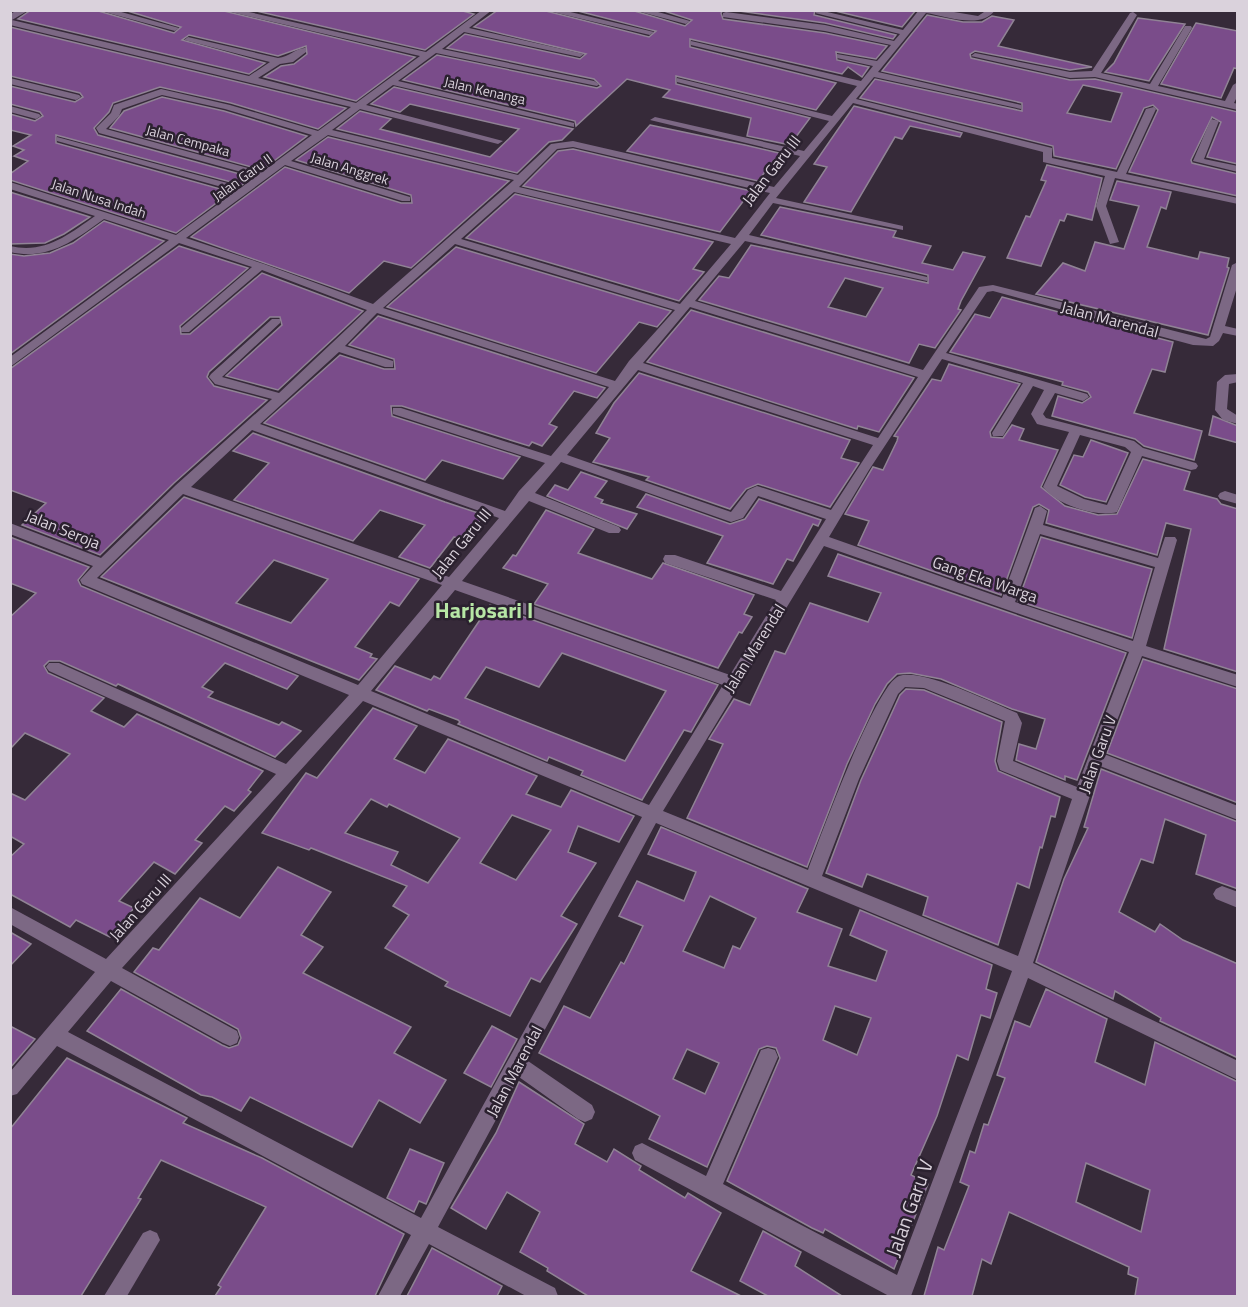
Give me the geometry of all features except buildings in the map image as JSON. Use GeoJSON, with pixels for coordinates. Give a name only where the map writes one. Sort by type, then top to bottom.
{"type":"FeatureCollection","features":[{"type":"Feature","properties":{"kind":"street"},"geometry":{"type":"LineString","coordinates":[[10,20],[25,10]]}},
{"type":"Feature","properties":{"kind":"street"},"geometry":{"type":"LineString","coordinates":[[101,10],[175,28]]}},
{"type":"Feature","properties":{"kind":"street"},"geometry":{"type":"LineString","coordinates":[[226,10],[594,84]]}},
{"type":"Feature","properties":{"kind":"street","name":"Jalan Garu II"},"geometry":{"type":"LineString","coordinates":[[10,363],[325,133],[488,10]]}},
{"type":"Feature","properties":{"kind":"street"},"geometry":{"type":"LineString","coordinates":[[548,10],[650,32]]}},
{"type":"Feature","properties":{"kind":"street"},"geometry":{"type":"LineString","coordinates":[[637,10],[686,21]]}},
{"type":"Feature","properties":{"kind":"street"},"geometry":{"type":"LineString","coordinates":[[924,10],[978,19],[984,18],[991,11]]}},
{"type":"Feature","properties":{"kind":"street","name":"Jalan Garu III"},"geometry":{"type":"LineString","coordinates":[[10,1086],[109,969],[361,692],[633,364],[740,240],[773,195],[924,10]]}},
{"type":"Feature","properties":{"kind":"street"},"geometry":{"type":"LineString","coordinates":[[819,13],[902,38]]}},
{"type":"Feature","properties":{"kind":"street"},"geometry":{"type":"LineString","coordinates":[[726,15],[902,38]]}},
{"type":"Feature","properties":{"kind":"street"},"geometry":{"type":"LineString","coordinates":[[1095,74],[1133,15]]}},
{"type":"Feature","properties":{"kind":"street"},"geometry":{"type":"LineString","coordinates":[[10,20],[498,141]]}},
{"type":"Feature","properties":{"kind":"street"},"geometry":{"type":"LineString","coordinates":[[1153,87],[1188,28]]}},
{"type":"Feature","properties":{"kind":"street"},"geometry":{"type":"LineString","coordinates":[[463,29],[580,54]]}},
{"type":"Feature","properties":{"kind":"street"},"geometry":{"type":"LineString","coordinates":[[188,40],[278,61],[290,60],[303,50]]}},
{"type":"Feature","properties":{"kind":"street"},"geometry":{"type":"LineString","coordinates":[[694,43],[873,74],[1018,107]]}},
{"type":"Feature","properties":{"kind":"street"},"geometry":{"type":"LineString","coordinates":[[213,53],[222,48]]}},
{"type":"Feature","properties":{"kind":"street"},"geometry":{"type":"LineString","coordinates":[[840,56],[873,74]]}},
{"type":"Feature","properties":{"kind":"street"},"geometry":{"type":"LineString","coordinates":[[975,56],[1070,75],[1095,74],[1233,106],[1238,86]]}},
{"type":"Feature","properties":{"kind":"street"},"geometry":{"type":"LineString","coordinates":[[195,65],[204,59]]}},
{"type":"Feature","properties":{"kind":"street"},"geometry":{"type":"LineString","coordinates":[[250,79],[278,61]]}},
{"type":"Feature","properties":{"kind":"street"},"geometry":{"type":"LineString","coordinates":[[680,80],[834,119]]}},
{"type":"Feature","properties":{"kind":"street"},"geometry":{"type":"LineString","coordinates":[[10,81],[76,98]]}},
{"type":"Feature","properties":{"kind":"street","name":"Jalan Kenanga"},"geometry":{"type":"LineString","coordinates":[[393,82],[571,125]]}},
{"type":"Feature","properties":{"kind":"street","name":"Jalan Cempaka"},"geometry":{"type":"LineString","coordinates":[[266,176],[102,131],[101,127],[117,113],[117,107],[137,98],[161,92],[325,133]]}},
{"type":"Feature","properties":{"kind":"street"},"geometry":{"type":"LineString","coordinates":[[850,100],[1044,149],[1049,151],[1047,160],[1238,201]]}},
{"type":"Feature","properties":{"kind":"street"},"geometry":{"type":"LineString","coordinates":[[10,109],[36,116]]}},
{"type":"Feature","properties":{"kind":"street"},"geometry":{"type":"LineString","coordinates":[[1114,242],[1101,206],[1150,109]]}},
{"type":"Feature","properties":{"kind":"street"},"geometry":{"type":"LineString","coordinates":[[655,120],[806,154]]}},
{"type":"Feature","properties":{"kind":"street"},"geometry":{"type":"LineString","coordinates":[[1214,121],[1198,161],[1238,169]]}},
{"type":"Feature","properties":{"kind":"street"},"geometry":{"type":"LineString","coordinates":[[325,133],[521,179]]}},
{"type":"Feature","properties":{"kind":"street"},"geometry":{"type":"LineString","coordinates":[[60,139],[246,191]]}},
{"type":"Feature","properties":{"kind":"street"},"geometry":{"type":"LineString","coordinates":[[899,228],[568,144],[554,146],[512,188],[375,309],[337,347],[181,488],[88,578],[89,582],[361,692],[652,815],[1023,967],[1238,1071]]}},
{"type":"Feature","properties":{"kind":"street","name":"Jalan Anggrek"},"geometry":{"type":"LineString","coordinates":[[285,162],[406,200]]}},
{"type":"Feature","properties":{"kind":"street","name":"Jalan Nusa Indah"},"geometry":{"type":"LineString","coordinates":[[10,185],[178,239],[375,309],[615,386]]}},
{"type":"Feature","properties":{"kind":"street"},"geometry":{"type":"LineString","coordinates":[[512,188],[923,279]]}},
{"type":"Feature","properties":{"kind":"street"},"geometry":{"type":"LineString","coordinates":[[10,249],[35,253],[48,250],[104,214]]}},
{"type":"Feature","properties":{"kind":"street"},"geometry":{"type":"LineString","coordinates":[[453,240],[925,375]]}},
{"type":"Feature","properties":{"kind":"street"},"geometry":{"type":"LineString","coordinates":[[1238,265],[1218,328],[1238,333]]}},
{"type":"Feature","properties":{"kind":"street"},"geometry":{"type":"LineString","coordinates":[[185,330],[260,267]]}},
{"type":"Feature","properties":{"kind":"street","name":"Jalan Marendal"},"geometry":{"type":"LineString","coordinates":[[389,1296],[518,1065],[652,815],[880,443],[983,289],[988,287],[1201,343],[1212,341],[1218,328]]}},
{"type":"Feature","properties":{"kind":"street"},"geometry":{"type":"LineString","coordinates":[[276,321],[215,377],[219,381],[281,397]]}},
{"type":"Feature","properties":{"kind":"street"},"geometry":{"type":"LineString","coordinates":[[337,347],[389,364]]}},
{"type":"Feature","properties":{"kind":"street"},"geometry":{"type":"LineString","coordinates":[[940,355],[1083,397]]}},
{"type":"Feature","properties":{"kind":"street"},"geometry":{"type":"LineString","coordinates":[[633,364],[880,443]]}},
{"type":"Feature","properties":{"kind":"street"},"geometry":{"type":"LineString","coordinates":[[1238,378],[1229,378],[1223,382],[1221,410],[1227,417],[1238,420]]}},
{"type":"Feature","properties":{"kind":"street"},"geometry":{"type":"LineString","coordinates":[[998,433],[1029,383]]}},
{"type":"Feature","properties":{"kind":"street"},"geometry":{"type":"LineString","coordinates":[[1051,388],[1037,416],[1047,423],[1129,444],[1138,451],[1191,466]]}},
{"type":"Feature","properties":{"kind":"street"},"geometry":{"type":"LineString","coordinates":[[397,411],[555,459],[731,517],[738,515],[753,493],[757,491],[836,517]]}},
{"type":"Feature","properties":{"kind":"street"},"geometry":{"type":"LineString","coordinates":[[250,425],[506,516]]}},
{"type":"Feature","properties":{"kind":"street"},"geometry":{"type":"LineString","coordinates":[[1076,430],[1050,487],[1055,494],[1103,510],[1112,509],[1138,451]]}},
{"type":"Feature","properties":{"kind":"street"},"geometry":{"type":"LineString","coordinates":[[181,488],[733,682]]}},
{"type":"Feature","properties":{"kind":"street"},"geometry":{"type":"LineString","coordinates":[[524,494],[614,530]]}},
{"type":"Feature","properties":{"kind":"street"},"geometry":{"type":"LineString","coordinates":[[1007,605],[1040,511]]}},
{"type":"Feature","properties":{"kind":"street","name":"Jalan Seroja"},"geometry":{"type":"LineString","coordinates":[[10,528],[102,564]]}},
{"type":"Feature","properties":{"kind":"street"},"geometry":{"type":"LineString","coordinates":[[1035,528],[1164,565]]}},
{"type":"Feature","properties":{"kind":"street","name":"Gang Eka Warga"},"geometry":{"type":"LineString","coordinates":[[822,540],[1007,605],[1238,681]]}},
{"type":"Feature","properties":{"kind":"street","name":"Jalan Garu V"},"geometry":{"type":"LineString","coordinates":[[901,1293],[1023,967],[1095,757],[1138,648],[1170,540]]}},
{"type":"Feature","properties":{"kind":"street"},"geometry":{"type":"LineString","coordinates":[[670,559],[785,598]]}},
{"type":"Feature","properties":{"kind":"street"},"geometry":{"type":"LineString","coordinates":[[54,668],[288,772]]}},
{"type":"Feature","properties":{"kind":"street"},"geometry":{"type":"LineString","coordinates":[[812,881],[891,690],[902,681],[925,682],[1011,717],[1014,723],[1006,765],[1082,796]]}},
{"type":"Feature","properties":{"kind":"street"},"geometry":{"type":"LineString","coordinates":[[1095,757],[1238,813]]}},
{"type":"Feature","properties":{"kind":"street"},"geometry":{"type":"LineString","coordinates":[[10,915],[230,1037]]}},
{"type":"Feature","properties":{"kind":"street"},"geometry":{"type":"LineString","coordinates":[[54,1034],[547,1296]]}},
{"type":"Feature","properties":{"kind":"street"},"geometry":{"type":"LineString","coordinates":[[710,1190],[768,1057]]}},
{"type":"Feature","properties":{"kind":"street"},"geometry":{"type":"LineString","coordinates":[[518,1065],[585,1112]]}},
{"type":"Feature","properties":{"kind":"street"},"geometry":{"type":"LineString","coordinates":[[642,1154],[901,1293]]}},
{"type":"Feature","properties":{"kind":"street"},"geometry":{"type":"LineString","coordinates":[[116,1296],[150,1240]]}},
{"type":"Feature","properties":{"kind":"district","name":"Harjosari I"},"geometry":{"type":"Point","coordinates":[484,610]}}]}
